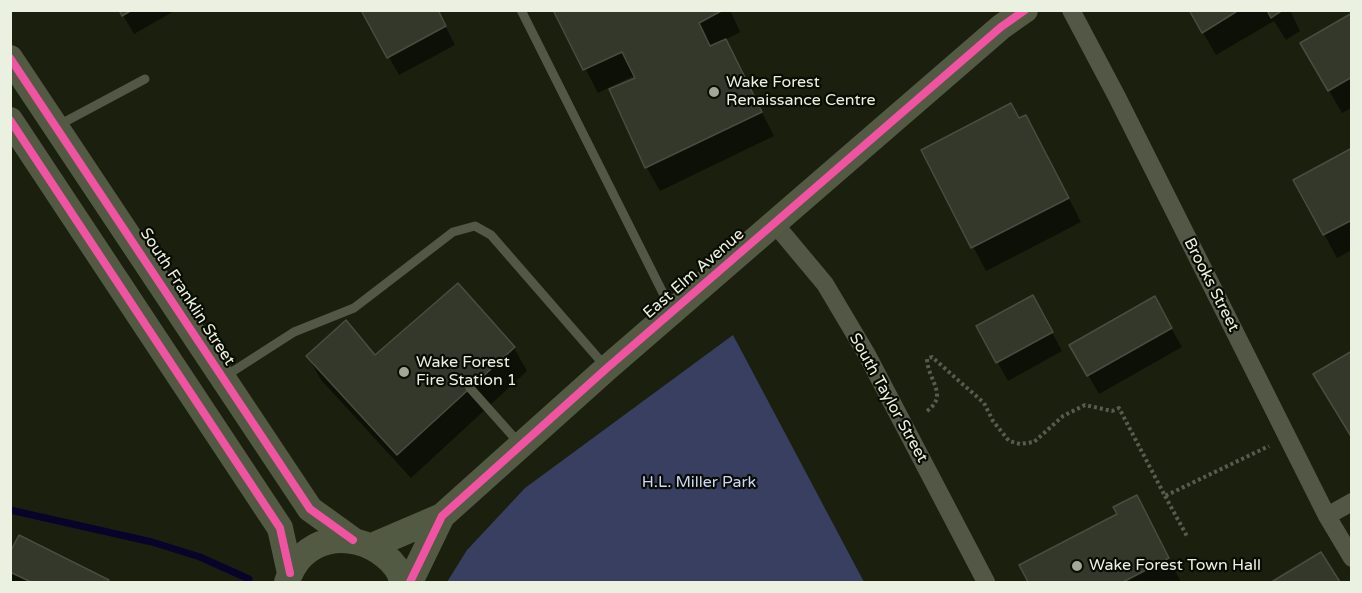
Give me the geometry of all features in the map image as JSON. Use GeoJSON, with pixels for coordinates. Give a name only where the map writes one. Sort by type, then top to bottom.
{"type":"FeatureCollection","features":[{"type":"Feature","properties":{"kind":"street","name":"East Elm Avenue"},"geometry":{"type":"LineString","coordinates":[[410,582],[442,516],[774,223],[1001,27],[1025,10]]}},
{"type":"Feature","properties":{"kind":"street","name":"Brooks Street"},"geometry":{"type":"LineString","coordinates":[[1071,10],[1327,516],[1352,558]]}},
{"type":"Feature","properties":{"kind":"street","name":"South Franklin Street"},"geometry":{"type":"LineString","coordinates":[[10,58],[310,509],[389,559],[401,576],[402,582]]}},
{"type":"Feature","properties":{"kind":"street"},"geometry":{"type":"LineString","coordinates":[[10,120],[280,528],[289,578]]}},
{"type":"Feature","properties":{"kind":"street","name":"South Taylor Street"},"geometry":{"type":"LineString","coordinates":[[774,223],[825,284],[866,353],[986,582]]}},
{"type":"Feature","properties":{"kind":"street"},"geometry":{"type":"LineString","coordinates":[[1327,516],[1352,502]]}},
{"type":"Feature","properties":{"kind":"street","name":"East Elm Avenue"},"geometry":{"type":"LineString","coordinates":[[289,578],[300,558],[314,547],[333,540],[362,543],[442,516]]}},
{"type":"Feature","properties":{"kind":"lane"},"geometry":{"type":"LineString","coordinates":[[521,10],[672,312]]}},
{"type":"Feature","properties":{"kind":"lane"},"geometry":{"type":"LineString","coordinates":[[57,126],[145,80]]}},
{"type":"Feature","properties":{"kind":"lane"},"geometry":{"type":"LineString","coordinates":[[224,378],[294,332],[354,308],[453,232],[475,226],[491,235],[607,368]]}},
{"type":"Feature","properties":{"kind":"lane"},"geometry":{"type":"LineString","coordinates":[[470,388],[520,445]]}},
{"type":"Feature","properties":{"kind":"path"},"geometry":{"type":"LineString","coordinates":[[927,411],[937,405],[939,398],[927,366],[927,358],[932,357],[984,403],[993,421],[1009,441],[1020,444],[1034,442],[1063,416],[1085,405],[1112,411],[1119,408],[1188,538]]}},
{"type":"Feature","properties":{"kind":"path"},"geometry":{"type":"LineString","coordinates":[[1165,496],[1269,446]]}},
{"type":"Feature","properties":{"kind":"green space","name":"H.L. Miller Park"},"geometry":{"type":"Polygon","coordinates":[[[733,335],[864,582],[447,582],[467,550],[525,488],[733,335]]]}},
{"type":"Feature","properties":{"kind":"building"},"geometry":{"type":"Polygon","coordinates":[[[119,10],[132,10],[122,16],[119,10]]]}},
{"type":"Feature","properties":{"kind":"building"},"geometry":{"type":"Polygon","coordinates":[[[364,10],[438,10],[446,26],[387,58],[362,12],[364,10]]]}},
{"type":"Feature","properties":{"kind":"building"},"geometry":{"type":"Polygon","coordinates":[[[553,10],[723,10],[699,23],[710,46],[726,39],[762,112],[645,168],[609,89],[635,78],[622,52],[583,70],[553,10]]]}},
{"type":"Feature","properties":{"kind":"building"},"geometry":{"type":"Polygon","coordinates":[[[1189,10],[1239,10],[1202,33],[1189,10]]]}},
{"type":"Feature","properties":{"kind":"building"},"geometry":{"type":"Polygon","coordinates":[[[1267,10],[1283,10],[1271,18],[1267,10]]]}},
{"type":"Feature","properties":{"kind":"building"},"geometry":{"type":"Polygon","coordinates":[[[1352,13],[1352,77],[1328,91],[1300,43],[1352,13]]]}},
{"type":"Feature","properties":{"kind":"building"},"geometry":{"type":"Polygon","coordinates":[[[1011,103],[1019,118],[1026,115],[1069,198],[971,248],[921,150],[1011,103]]]}},
{"type":"Feature","properties":{"kind":"building"},"geometry":{"type":"Polygon","coordinates":[[[1352,148],[1352,220],[1323,235],[1293,180],[1352,148]]]}},
{"type":"Feature","properties":{"kind":"building","name":"Wake Forest Fire Station 1"},"geometry":{"type":"Polygon","coordinates":[[[458,283],[515,347],[397,455],[306,356],[346,320],[375,355],[458,283]]]}},
{"type":"Feature","properties":{"kind":"building"},"geometry":{"type":"Polygon","coordinates":[[[1033,295],[1053,332],[996,363],[976,326],[1033,295]]]}},
{"type":"Feature","properties":{"kind":"building"},"geometry":{"type":"Polygon","coordinates":[[[1155,296],[1172,328],[1087,376],[1069,345],[1155,296]]]}},
{"type":"Feature","properties":{"kind":"building"},"geometry":{"type":"Polygon","coordinates":[[[1352,351],[1352,438],[1313,374],[1352,351]]]}},
{"type":"Feature","properties":{"kind":"building"},"geometry":{"type":"Polygon","coordinates":[[[1137,495],[1169,558],[1123,582],[1028,582],[1019,565],[1117,514],[1113,507],[1137,495]]]}},
{"type":"Feature","properties":{"kind":"building"},"geometry":{"type":"Polygon","coordinates":[[[19,535],[109,580],[107,582],[31,582],[10,572],[10,552],[19,535]]]}},
{"type":"Feature","properties":{"kind":"building"},"geometry":{"type":"Polygon","coordinates":[[[1321,552],[1340,582],[1273,581],[1321,552]]]}},
{"type":"Feature","properties":{"kind":"waterway"},"geometry":{"type":"LineString","coordinates":[[10,510],[152,542],[200,557],[249,579]]}},
{"type":"Feature","properties":{"kind":"cycle path"},"geometry":{"type":"LineString","coordinates":[[410,582],[442,516],[607,368],[1001,27],[1025,10]]}},
{"type":"Feature","properties":{"kind":"cycle path"},"geometry":{"type":"LineString","coordinates":[[10,58],[310,509],[353,540]]}},
{"type":"Feature","properties":{"kind":"cycle path"},"geometry":{"type":"LineString","coordinates":[[10,120],[280,528],[290,573]]}},
{"type":"Feature","properties":{"kind":"place","name":"Wake Forest Renaissance Centre"},"geometry":{"type":"Point","coordinates":[714,92]}},
{"type":"Feature","properties":{"kind":"place","name":"Wake Forest Fire Station 1"},"geometry":{"type":"Point","coordinates":[404,372]}},
{"type":"Feature","properties":{"kind":"place","name":"Wake Forest Town Hall"},"geometry":{"type":"Point","coordinates":[1077,566]}}]}
